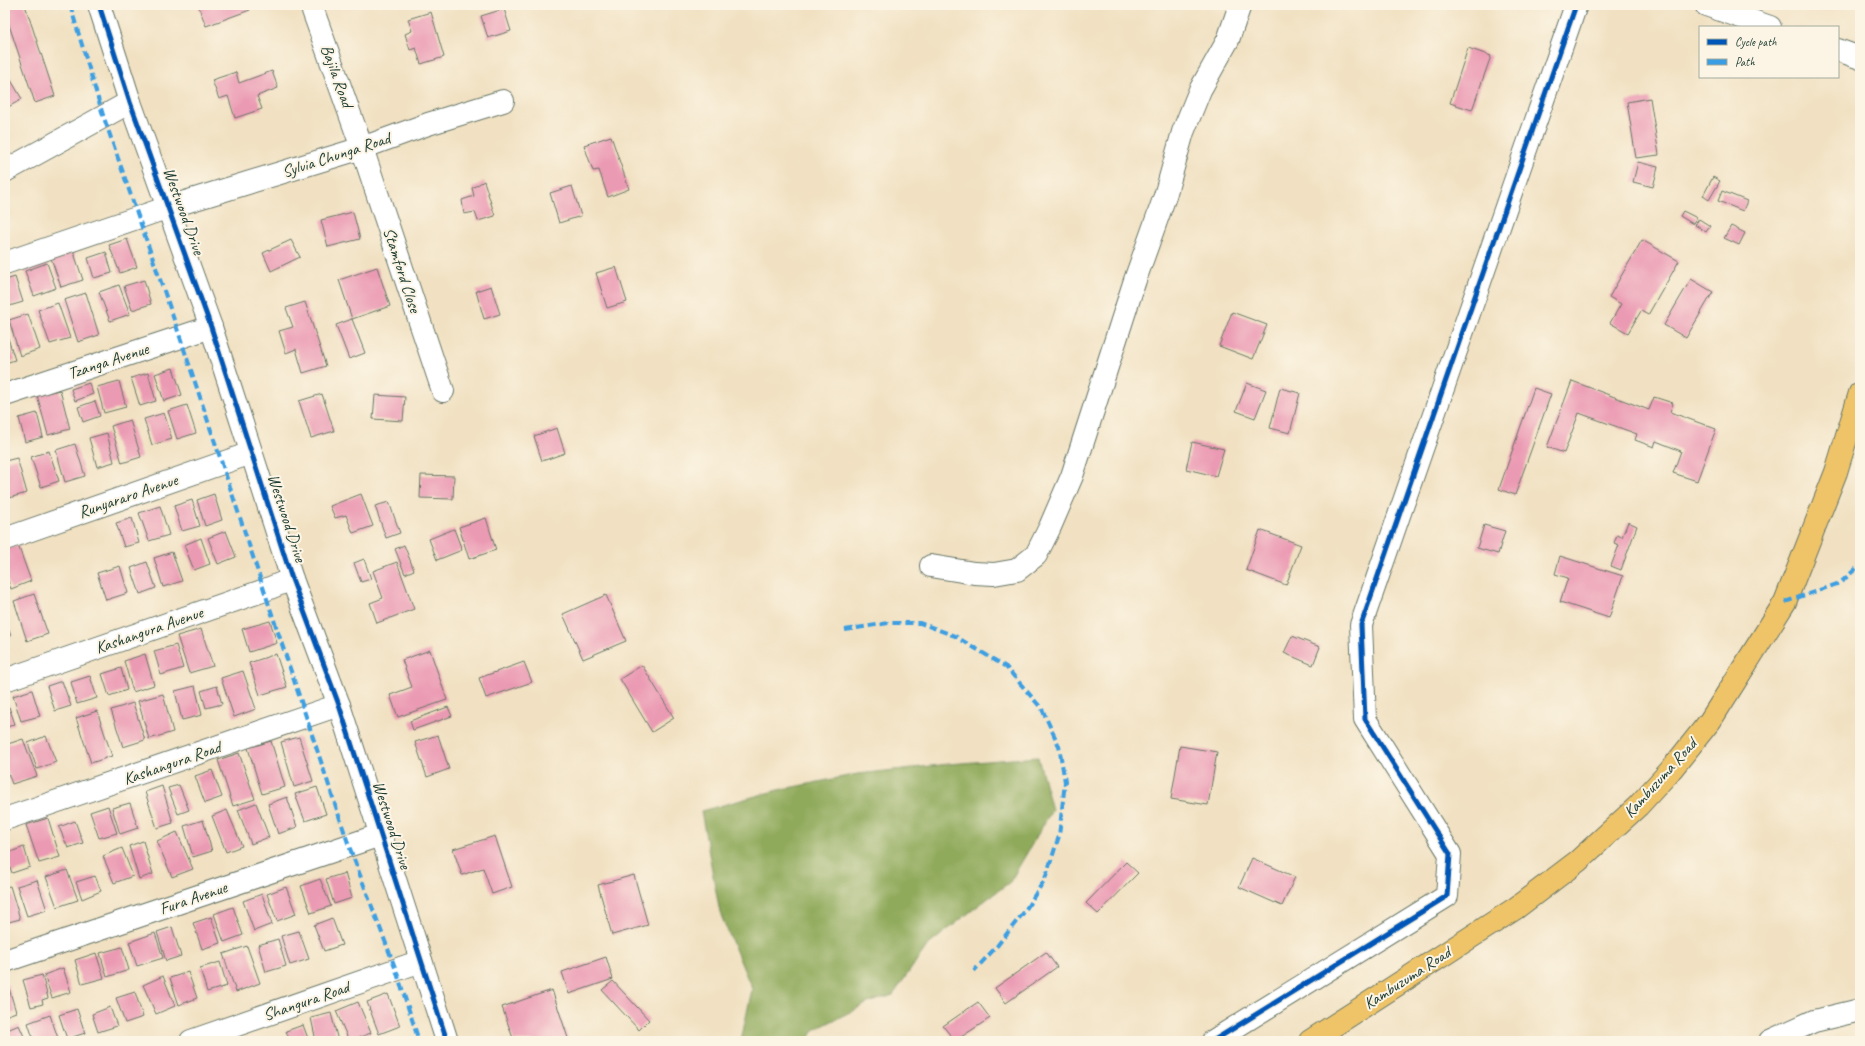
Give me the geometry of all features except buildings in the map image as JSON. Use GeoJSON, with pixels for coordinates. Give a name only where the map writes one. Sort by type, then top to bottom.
{"type":"FeatureCollection","features":[{"type":"Feature","properties":{"kind":"main road","name":"Kambuzuma Road"},"geometry":{"type":"LineString","coordinates":[[1310,1041],[1548,886],[1638,806],[1670,771],[1710,721],[1784,602],[1836,472],[1860,393]]}},
{"type":"Feature","properties":{"kind":"street","name":"Westwood Drive"},"geometry":{"type":"LineString","coordinates":[[99,5],[130,102],[169,207],[210,327],[292,579],[338,705],[447,1041]]}},
{"type":"Feature","properties":{"kind":"street","name":"Bajila Road"},"geometry":{"type":"LineString","coordinates":[[311,5],[362,148]]}},
{"type":"Feature","properties":{"kind":"street"},"geometry":{"type":"LineString","coordinates":[[931,566],[974,573],[994,574],[1017,570],[1036,555],[1050,528],[1072,476],[1135,280],[1165,196],[1183,132],[1200,90],[1228,40],[1240,5]]}},
{"type":"Feature","properties":{"kind":"street"},"geometry":{"type":"LineString","coordinates":[[1214,1041],[1447,896],[1450,854],[1365,719],[1361,625],[1576,5]]}},
{"type":"Feature","properties":{"kind":"street"},"geometry":{"type":"LineString","coordinates":[[1706,5],[1767,26]]}},
{"type":"Feature","properties":{"kind":"street"},"geometry":{"type":"LineString","coordinates":[[1839,50],[1860,58]]}},
{"type":"Feature","properties":{"kind":"street","name":"Sylvia Chunga Road"},"geometry":{"type":"LineString","coordinates":[[5,264],[169,207],[362,148],[428,124],[503,101]]}},
{"type":"Feature","properties":{"kind":"street"},"geometry":{"type":"LineString","coordinates":[[6,169],[130,102]]}},
{"type":"Feature","properties":{"kind":"street","name":"Stamford Close"},"geometry":{"type":"LineString","coordinates":[[362,148],[443,391]]}},
{"type":"Feature","properties":{"kind":"street","name":"Tzanga Avenue"},"geometry":{"type":"LineString","coordinates":[[5,395],[210,327]]}},
{"type":"Feature","properties":{"kind":"street","name":"Runyararo Avenue"},"geometry":{"type":"LineString","coordinates":[[5,539],[251,453]]}},
{"type":"Feature","properties":{"kind":"street","name":"Kashangura Avenue"},"geometry":{"type":"LineString","coordinates":[[5,680],[265,590],[292,579]]}},
{"type":"Feature","properties":{"kind":"street","name":"Kashangura Road"},"geometry":{"type":"LineString","coordinates":[[5,819],[338,705]]}},
{"type":"Feature","properties":{"kind":"street","name":"Fura Avenue"},"geometry":{"type":"LineString","coordinates":[[5,961],[380,835]]}},
{"type":"Feature","properties":{"kind":"street","name":"Shangura Road"},"geometry":{"type":"LineString","coordinates":[[191,1041],[421,961]]}},
{"type":"Feature","properties":{"kind":"street"},"geometry":{"type":"LineString","coordinates":[[1770,1041],[1814,1021],[1860,1010]]}},
{"type":"Feature","properties":{"kind":"green space"},"geometry":{"type":"Polygon","coordinates":[[[1038,757],[1052,810],[1010,882],[927,946],[893,995],[868,1003],[814,1030],[808,1041],[741,1041],[752,989],[720,913],[701,811],[778,790],[858,774],[949,764],[1038,757]]]}},
{"type":"Feature","properties":{"kind":"marked path"},"geometry":{"type":"LineString","coordinates":[[70,5],[103,115],[180,337],[349,846],[396,970],[419,1041]]}},
{"type":"Feature","properties":{"kind":"marked path"},"geometry":{"type":"LineString","coordinates":[[1785,602],[1840,583],[1860,565]]}},
{"type":"Feature","properties":{"kind":"marked path"},"geometry":{"type":"LineString","coordinates":[[845,630],[888,623],[920,623],[955,636],[1006,667],[1042,709],[1059,746],[1065,782],[1059,836],[1045,879],[1024,912],[997,946],[974,971]]}},
{"type":"Feature","properties":{"kind":"cycle path"},"geometry":{"type":"LineString","coordinates":[[99,5],[130,102],[211,327],[292,579],[339,705],[447,1041]]}},
{"type":"Feature","properties":{"kind":"cycle path"},"geometry":{"type":"LineString","coordinates":[[1213,1041],[1447,896],[1450,854],[1365,719],[1361,625],[1576,5]]}}]}
